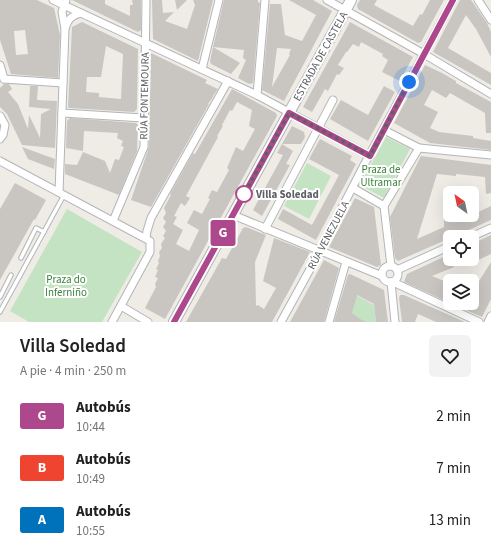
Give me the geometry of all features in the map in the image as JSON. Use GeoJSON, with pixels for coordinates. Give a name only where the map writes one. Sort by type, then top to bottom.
{"type":"FeatureCollection","features":[{"type":"Feature","properties":{"kind":"main road","name":"ESTRADA DE CASTELA"},"geometry":{"type":"LineString","coordinates":[[174,322],[351,0]]}},
{"type":"Feature","properties":{"kind":"street"},"geometry":{"type":"LineString","coordinates":[[53,0],[65,3],[81,13],[257,95],[370,156]]}},
{"type":"Feature","properties":{"kind":"street","name":"RÚA FONTEMOURA"},"geometry":{"type":"LineString","coordinates":[[113,221],[144,147],[146,0]]}},
{"type":"Feature","properties":{"kind":"street"},"geometry":{"type":"LineString","coordinates":[[202,69],[219,0]]}},
{"type":"Feature","properties":{"kind":"street"},"geometry":{"type":"LineString","coordinates":[[257,95],[265,0]]}},
{"type":"Feature","properties":{"kind":"street"},"geometry":{"type":"LineString","coordinates":[[327,0],[424,54],[491,94]]}},
{"type":"Feature","properties":{"kind":"street","name":"RÚA VENEZUELA"},"geometry":{"type":"LineString","coordinates":[[281,322],[453,0]]}},
{"type":"Feature","properties":{"kind":"street"},"geometry":{"type":"LineString","coordinates":[[478,0],[491,20]]}},
{"type":"Feature","properties":{"kind":"street"},"geometry":{"type":"LineString","coordinates":[[61,194],[65,29],[62,12],[65,3]]}},
{"type":"Feature","properties":{"kind":"street"},"geometry":{"type":"LineString","coordinates":[[65,29],[68,20],[72,16],[81,13]]}},
{"type":"Feature","properties":{"kind":"street"},"geometry":{"type":"LineString","coordinates":[[0,65],[2,81],[63,83]]}},
{"type":"Feature","properties":{"kind":"street"},"geometry":{"type":"LineString","coordinates":[[146,238],[151,218],[228,81]]}},
{"type":"Feature","properties":{"kind":"street"},"geometry":{"type":"LineString","coordinates":[[265,229],[333,100]]}},
{"type":"Feature","properties":{"kind":"street"},"geometry":{"type":"LineString","coordinates":[[62,113],[144,118]]}},
{"type":"Feature","properties":{"kind":"street"},"geometry":{"type":"LineString","coordinates":[[0,116],[5,125],[3,135],[0,139]]}},
{"type":"Feature","properties":{"kind":"street"},"geometry":{"type":"LineString","coordinates":[[384,130],[419,148],[491,155]]}},
{"type":"Feature","properties":{"kind":"street"},"geometry":{"type":"LineString","coordinates":[[397,270],[391,266],[384,206],[419,148]]}},
{"type":"Feature","properties":{"kind":"street"},"geometry":{"type":"LineString","coordinates":[[0,161],[150,241],[150,252],[112,322]]}},
{"type":"Feature","properties":{"kind":"street"},"geometry":{"type":"LineString","coordinates":[[353,188],[384,206]]}},
{"type":"Feature","properties":{"kind":"street"},"geometry":{"type":"LineString","coordinates":[[233,215],[382,276],[384,280],[392,282],[479,322]]}},
{"type":"Feature","properties":{"kind":"street"},"geometry":{"type":"LineString","coordinates":[[479,233],[491,228]]}},
{"type":"Feature","properties":{"kind":"street"},"geometry":{"type":"LineString","coordinates":[[397,270],[443,249]]}},
{"type":"Feature","properties":{"kind":"street"},"geometry":{"type":"LineString","coordinates":[[329,322],[346,262]]}},
{"type":"Feature","properties":{"kind":"street"},"geometry":{"type":"LineString","coordinates":[[382,276],[384,269],[391,266]]}},
{"type":"Feature","properties":{"kind":"street"},"geometry":{"type":"LineString","coordinates":[[395,322],[392,282],[398,275],[397,270]]}},
{"type":"Feature","properties":{"kind":"street"},"geometry":{"type":"LineString","coordinates":[[121,306],[135,319],[148,322]]}},
{"type":"Feature","properties":{"kind":"street"},"geometry":{"type":"LineString","coordinates":[[488,322],[491,316]]}},
{"type":"Feature","properties":{"kind":"lane"},"geometry":{"type":"LineString","coordinates":[[0,312],[44,232],[61,194]]}},
{"type":"Feature","properties":{"kind":"lane"},"geometry":{"type":"LineString","coordinates":[[20,258],[36,228],[44,232]]}},
{"type":"Feature","properties":{"kind":"lane"},"geometry":{"type":"LineString","coordinates":[[0,297],[11,275]]}},
{"type":"Feature","properties":{"kind":"lane"},"geometry":{"type":"LineString","coordinates":[[0,301],[4,304]]}},
{"type":"Feature","properties":{"kind":"green space","name":"Praza de Ultramar"},"geometry":{"type":"Polygon","coordinates":[[[386,137],[410,149],[384,198],[360,185],[386,137]]]}},
{"type":"Feature","properties":{"kind":"green space"},"geometry":{"type":"Polygon","coordinates":[[[307,163],[331,176],[309,219],[284,206],[307,163]]]}},
{"type":"Feature","properties":{"kind":"green space","name":"Praza do Inferniño"},"geometry":{"type":"Polygon","coordinates":[[[67,209],[142,252],[102,322],[29,322],[10,311],[67,209]]]}},
{"type":"Feature","properties":{"kind":"green space"},"geometry":{"type":"Polygon","coordinates":[[[354,294],[374,305],[376,322],[361,322],[362,320],[352,313],[354,294]]]}},
{"type":"Feature","properties":{"kind":"building"},"geometry":{"type":"Polygon","coordinates":[[[0,0],[37,0],[54,8],[60,35],[58,78],[11,74],[0,40],[0,0]],[[25,30],[14,31],[16,55],[28,54],[25,30]]]}},
{"type":"Feature","properties":{"kind":"building"},"geometry":{"type":"Polygon","coordinates":[[[72,0],[105,0],[105,4],[130,16],[130,5],[133,5],[132,0],[141,0],[141,30],[138,32],[72,0]]]}},
{"type":"Feature","properties":{"kind":"building"},"geometry":{"type":"Polygon","coordinates":[[[152,0],[162,0],[163,13],[174,12],[165,21],[187,29],[195,5],[193,0],[213,0],[198,61],[153,39],[152,0]]]}},
{"type":"Feature","properties":{"kind":"building"},"geometry":{"type":"Polygon","coordinates":[[[175,0],[187,0],[177,10],[175,0]]]}},
{"type":"Feature","properties":{"kind":"building"},"geometry":{"type":"Polygon","coordinates":[[[224,0],[258,0],[260,3],[253,83],[249,84],[238,78],[246,60],[243,58],[244,50],[213,47],[224,0]]]}},
{"type":"Feature","properties":{"kind":"building"},"geometry":{"type":"Polygon","coordinates":[[[289,0],[313,0],[332,11],[284,101],[262,90],[270,4],[281,4],[285,35],[302,41],[316,15],[289,0]],[[277,48],[272,87],[290,55],[291,49],[277,48]]]}},
{"type":"Feature","properties":{"kind":"building"},"geometry":{"type":"Polygon","coordinates":[[[360,0],[377,0],[374,5],[413,26],[420,14],[422,15],[430,0],[444,0],[421,42],[418,43],[358,9],[357,5],[360,0]]]}},
{"type":"Feature","properties":{"kind":"building"},"geometry":{"type":"Polygon","coordinates":[[[460,0],[471,0],[487,23],[491,32],[491,57],[476,29],[466,15],[448,48],[491,73],[491,85],[433,52],[460,0]]]}},
{"type":"Feature","properties":{"kind":"building"},"geometry":{"type":"Polygon","coordinates":[[[82,22],[138,49],[137,109],[134,112],[68,107],[72,27],[82,22]],[[106,46],[101,77],[87,77],[86,92],[99,93],[99,97],[121,99],[123,54],[106,46]]]}},
{"type":"Feature","properties":{"kind":"building"},"geometry":{"type":"Polygon","coordinates":[[[350,22],[413,57],[400,81],[382,72],[388,60],[382,56],[383,54],[361,42],[359,47],[353,44],[338,65],[344,68],[339,75],[337,74],[328,91],[325,89],[312,112],[303,107],[350,22]]]}},
{"type":"Feature","properties":{"kind":"building"},"geometry":{"type":"Polygon","coordinates":[[[213,47],[240,63],[231,74],[211,64],[210,61],[213,47]]]}},
{"type":"Feature","properties":{"kind":"building"},"geometry":{"type":"Polygon","coordinates":[[[151,53],[207,80],[205,83],[218,89],[208,104],[151,207],[131,200],[149,147],[151,53]]]}},
{"type":"Feature","properties":{"kind":"building"},"geometry":{"type":"Polygon","coordinates":[[[425,65],[442,73],[456,81],[456,83],[491,102],[491,133],[486,133],[485,113],[450,93],[446,98],[432,90],[424,105],[438,112],[430,128],[439,132],[473,136],[473,138],[491,141],[491,150],[430,143],[394,123],[425,65]]]}},
{"type":"Feature","properties":{"kind":"building"},"geometry":{"type":"Polygon","coordinates":[[[4,84],[9,84],[12,89],[8,92],[18,104],[28,129],[29,115],[40,138],[41,114],[51,109],[29,107],[30,86],[38,86],[37,100],[57,101],[55,148],[22,145],[7,114],[0,107],[0,88],[4,84]]]}},
{"type":"Feature","properties":{"kind":"building"},"geometry":{"type":"Polygon","coordinates":[[[384,86],[395,92],[368,141],[330,119],[341,100],[368,115],[384,86]]]}},
{"type":"Feature","properties":{"kind":"building"},"geometry":{"type":"Polygon","coordinates":[[[232,89],[276,113],[277,116],[165,319],[145,308],[156,287],[155,284],[158,278],[155,277],[158,270],[156,269],[159,263],[159,252],[162,248],[161,244],[165,238],[163,236],[166,231],[163,227],[166,222],[163,218],[166,213],[164,208],[171,195],[170,194],[193,153],[195,154],[232,89]],[[237,102],[232,111],[230,110],[217,136],[218,137],[186,196],[190,198],[185,206],[181,203],[174,216],[177,217],[173,224],[183,230],[176,244],[189,251],[199,230],[187,223],[194,210],[202,214],[210,199],[208,198],[212,190],[217,192],[229,170],[227,168],[236,147],[243,151],[255,129],[249,126],[252,110],[237,102]]]}},
{"type":"Feature","properties":{"kind":"building"},"geometry":{"type":"Polygon","coordinates":[[[70,118],[136,123],[138,125],[137,151],[119,195],[65,174],[65,164],[77,165],[83,152],[105,161],[110,173],[115,159],[119,160],[124,147],[121,146],[123,141],[117,138],[118,133],[84,131],[83,151],[66,148],[67,121],[70,118]]]}},
{"type":"Feature","properties":{"kind":"building"},"geometry":{"type":"Polygon","coordinates":[[[292,126],[304,132],[305,137],[301,144],[282,144],[292,126]]]}},
{"type":"Feature","properties":{"kind":"building"},"geometry":{"type":"Polygon","coordinates":[[[320,139],[352,156],[350,160],[356,164],[316,240],[278,219],[283,209],[312,225],[339,175],[309,159],[320,139]]]}},
{"type":"Feature","properties":{"kind":"building"},"geometry":{"type":"Polygon","coordinates":[[[282,144],[293,151],[286,164],[290,165],[262,216],[253,210],[283,155],[277,153],[282,144]]]}},
{"type":"Feature","properties":{"kind":"building"},"geometry":{"type":"Polygon","coordinates":[[[22,147],[55,159],[54,169],[28,159],[22,147]]]}},
{"type":"Feature","properties":{"kind":"building"},"geometry":{"type":"Polygon","coordinates":[[[421,156],[491,165],[491,193],[486,194],[485,177],[437,174],[417,239],[444,227],[444,222],[479,222],[479,212],[491,206],[491,220],[469,230],[443,230],[443,241],[398,261],[395,258],[390,217],[421,156]]]}},
{"type":"Feature","properties":{"kind":"building"},"geometry":{"type":"Polygon","coordinates":[[[15,183],[46,200],[0,280],[0,209],[15,183]]]}},
{"type":"Feature","properties":{"kind":"building"},"geometry":{"type":"Polygon","coordinates":[[[355,198],[374,207],[381,265],[377,267],[329,247],[355,198]]]}},
{"type":"Feature","properties":{"kind":"building"},"geometry":{"type":"Polygon","coordinates":[[[246,227],[266,235],[255,262],[256,306],[258,305],[264,309],[276,288],[263,281],[274,238],[310,252],[272,322],[186,322],[222,258],[226,259],[243,228],[246,227]]]}},
{"type":"Feature","properties":{"kind":"building"},"geometry":{"type":"Polygon","coordinates":[[[491,235],[491,254],[479,260],[479,241],[491,235]]]}},
{"type":"Feature","properties":{"kind":"building"},"geometry":{"type":"Polygon","coordinates":[[[443,257],[443,266],[454,267],[432,276],[443,281],[443,300],[404,282],[407,274],[443,257]]]}},
{"type":"Feature","properties":{"kind":"building"},"geometry":{"type":"Polygon","coordinates":[[[324,260],[339,268],[324,322],[290,322],[324,260]]]}},
{"type":"Feature","properties":{"kind":"building"},"geometry":{"type":"Polygon","coordinates":[[[491,262],[491,299],[482,317],[466,310],[479,310],[479,281],[491,262]]]}},
{"type":"Feature","properties":{"kind":"building"},"geometry":{"type":"Polygon","coordinates":[[[350,274],[384,290],[388,322],[376,322],[374,304],[357,295],[352,313],[365,322],[334,322],[348,275],[350,274]]]}},
{"type":"Feature","properties":{"kind":"building"},"geometry":{"type":"Polygon","coordinates":[[[400,295],[404,295],[465,322],[436,322],[418,314],[415,322],[402,322],[399,298],[400,295]]]}},
{"type":"Feature","properties":{"kind":"bus line","name":"G"},"geometry":{"type":"LineString","coordinates":[[174,322],[289,113],[370,156],[453,0]]}},
{"type":"Feature","properties":{"kind":"place","name":"Villa Soledad"},"geometry":{"type":"Point","coordinates":[244,194]}},
{"type":"Feature","properties":{"kind":"route"},"geometry":{"type":"LineString","coordinates":[[244,194],[243,196],[289,113],[370,156],[409,82]]}}]}
